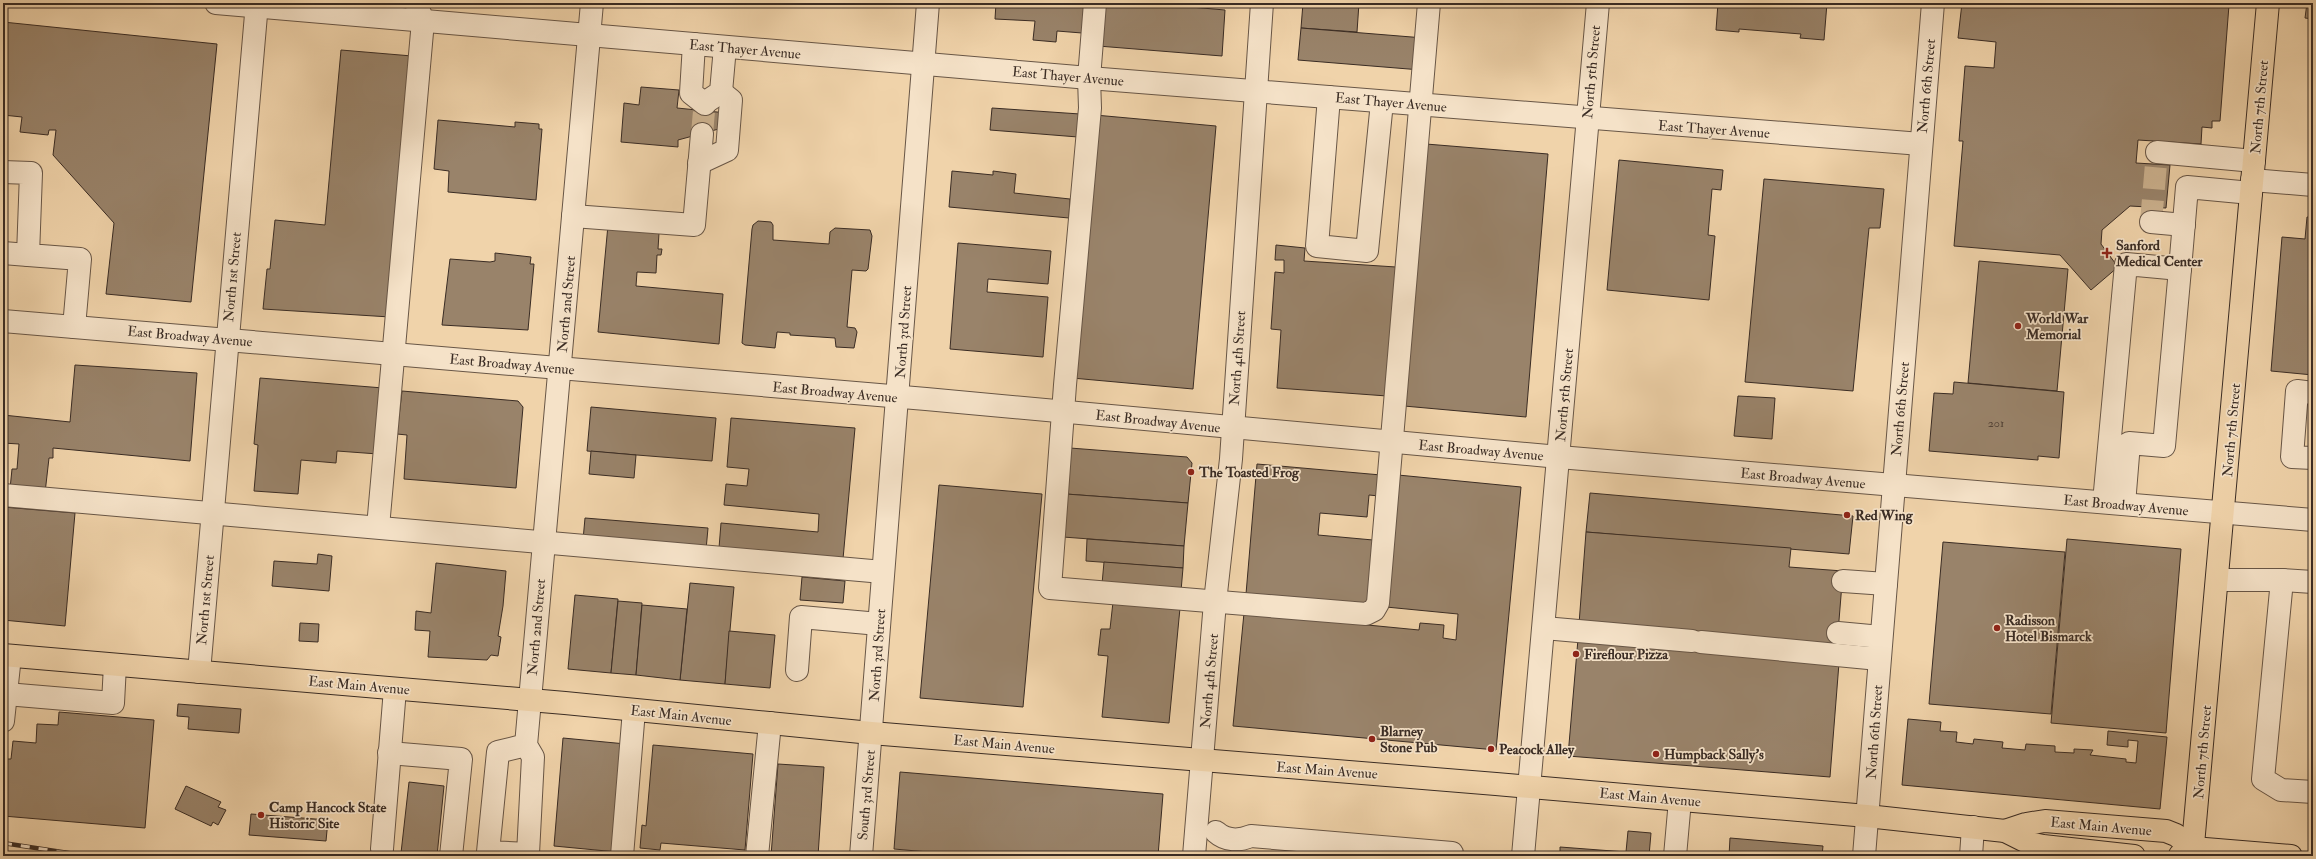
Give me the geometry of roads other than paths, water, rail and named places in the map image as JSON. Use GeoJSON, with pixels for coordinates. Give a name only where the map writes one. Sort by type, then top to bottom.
{"type":"FeatureCollection","features":[{"type":"Feature","properties":{"kind":"main road","name":"North 7th Street"},"geometry":{"type":"LineString","coordinates":[[2188,853],[2217,580],[2268,3]]}},
{"type":"Feature","properties":{"kind":"main road","name":"East Main Avenue"},"geometry":{"type":"LineString","coordinates":[[7,655],[530,700],[871,733],[1529,786],[1867,816],[2005,831],[2030,843],[2043,846],[2134,856]]}},
{"type":"Feature","properties":{"kind":"main road","name":"East Main Avenue"},"geometry":{"type":"LineString","coordinates":[[2005,831],[2026,824],[2045,821],[2166,831],[2176,835],[2188,853]]}},
{"type":"Feature","properties":{"kind":"main road"},"geometry":{"type":"LineString","coordinates":[[2188,853],[2291,856]]}},
{"type":"Feature","properties":{"kind":"street","name":"East Thayer Avenue"},"geometry":{"type":"LineString","coordinates":[[216,3],[419,12],[589,35],[725,47],[1587,119],[1921,144]]}},
{"type":"Feature","properties":{"kind":"street","name":"North 2nd Street"},"geometry":{"type":"LineString","coordinates":[[526,744],[592,3]]}},
{"type":"Feature","properties":{"kind":"street","name":"North 3rd Street"},"geometry":{"type":"LineString","coordinates":[[871,733],[898,397],[922,64],[928,3]]}},
{"type":"Feature","properties":{"kind":"street"},"geometry":{"type":"LineString","coordinates":[[1095,3],[1089,78],[1090,108],[1062,412],[1050,588],[1366,614],[1374,610],[1378,603],[1429,3]]}},
{"type":"Feature","properties":{"kind":"street","name":"North 4th Street"},"geometry":{"type":"LineString","coordinates":[[1194,856],[1206,831],[1202,760],[1215,602],[1233,429],[1254,91],[1262,3]]}},
{"type":"Feature","properties":{"kind":"street","name":"North 5th Street"},"geometry":{"type":"LineString","coordinates":[[1523,856],[1598,3]]}},
{"type":"Feature","properties":{"kind":"street","name":"North 6th Street"},"geometry":{"type":"LineString","coordinates":[[1864,856],[1933,3]]}},
{"type":"Feature","properties":{"kind":"street","name":"North 1st Street"},"geometry":{"type":"LineString","coordinates":[[199,672],[257,5]]}},
{"type":"Feature","properties":{"kind":"street"},"geometry":{"type":"LineString","coordinates":[[378,527],[393,354],[419,12]]}},
{"type":"Feature","properties":{"kind":"street"},"geometry":{"type":"LineString","coordinates":[[694,44],[691,93],[710,102],[731,100],[727,150],[700,164]]}},
{"type":"Feature","properties":{"kind":"street"},"geometry":{"type":"LineString","coordinates":[[710,102],[725,47]]}},
{"type":"Feature","properties":{"kind":"street"},"geometry":{"type":"LineString","coordinates":[[1329,97],[1317,246],[1367,251],[1382,102]]}},
{"type":"Feature","properties":{"kind":"street"},"geometry":{"type":"LineString","coordinates":[[573,216],[694,225],[702,134]]}},
{"type":"Feature","properties":{"kind":"street"},"geometry":{"type":"LineString","coordinates":[[2158,152],[2253,178],[2313,185]]}},
{"type":"Feature","properties":{"kind":"street"},"geometry":{"type":"LineString","coordinates":[[3,172],[31,173],[28,255]]}},
{"type":"Feature","properties":{"kind":"street"},"geometry":{"type":"LineString","coordinates":[[2114,503],[2129,443],[2164,446],[2187,187],[2253,178]]}},
{"type":"Feature","properties":{"kind":"street"},"geometry":{"type":"LineString","coordinates":[[2151,222],[2184,225]]}},
{"type":"Feature","properties":{"kind":"street"},"geometry":{"type":"LineString","coordinates":[[3,253],[80,259],[74,327]]}},
{"type":"Feature","properties":{"kind":"street"},"geometry":{"type":"LineString","coordinates":[[2114,503],[2126,264],[2180,269]]}},
{"type":"Feature","properties":{"kind":"street","name":"East Broadway Avenue"},"geometry":{"type":"LineString","coordinates":[[3,321],[898,397],[1233,429],[2313,520]]}},
{"type":"Feature","properties":{"kind":"street"},"geometry":{"type":"LineString","coordinates":[[2313,393],[2297,391],[2292,457],[2313,458]]}},
{"type":"Feature","properties":{"kind":"street"},"geometry":{"type":"LineString","coordinates":[[3,495],[883,572]]}},
{"type":"Feature","properties":{"kind":"street"},"geometry":{"type":"LineString","coordinates":[[2217,580],[2282,580],[2313,582]]}},
{"type":"Feature","properties":{"kind":"street"},"geometry":{"type":"LineString","coordinates":[[2282,580],[2263,779],[2281,790],[2313,792]]}},
{"type":"Feature","properties":{"kind":"street"},"geometry":{"type":"LineString","coordinates":[[1843,581],[1886,584]]}},
{"type":"Feature","properties":{"kind":"street"},"geometry":{"type":"LineString","coordinates":[[797,670],[801,617],[879,624]]}},
{"type":"Feature","properties":{"kind":"street"},"geometry":{"type":"LineString","coordinates":[[1544,628],[1879,659]]}},
{"type":"Feature","properties":{"kind":"street"},"geometry":{"type":"LineString","coordinates":[[1838,633],[1882,637]]}},
{"type":"Feature","properties":{"kind":"street"},"geometry":{"type":"LineString","coordinates":[[3,721],[6,694],[7,655]]}},
{"type":"Feature","properties":{"kind":"street"},"geometry":{"type":"LineString","coordinates":[[6,694],[113,703],[116,664]]}},
{"type":"Feature","properties":{"kind":"street"},"geometry":{"type":"LineString","coordinates":[[382,849],[395,688]]}},
{"type":"Feature","properties":{"kind":"street"},"geometry":{"type":"LineString","coordinates":[[622,856],[634,710]]}},
{"type":"Feature","properties":{"kind":"street"},"geometry":{"type":"LineString","coordinates":[[757,856],[770,723]]}},
{"type":"Feature","properties":{"kind":"street","name":"South 3rd Street"},"geometry":{"type":"LineString","coordinates":[[861,856],[871,733]]}},
{"type":"Feature","properties":{"kind":"street"},"geometry":{"type":"LineString","coordinates":[[526,744],[533,757],[528,854],[488,852],[498,752],[526,744]]}},
{"type":"Feature","properties":{"kind":"street"},"geometry":{"type":"LineString","coordinates":[[390,753],[461,759],[451,856]]}},
{"type":"Feature","properties":{"kind":"street"},"geometry":{"type":"LineString","coordinates":[[1675,856],[1680,800]]}},
{"type":"Feature","properties":{"kind":"street"},"geometry":{"type":"LineString","coordinates":[[1971,856],[1974,828]]}},
{"type":"Feature","properties":{"kind":"street"},"geometry":{"type":"LineString","coordinates":[[1206,831],[1223,829],[1246,831],[1251,836],[1452,853]]}},
{"type":"Feature","properties":{"kind":"tunnel"},"geometry":{"type":"LineString","coordinates":[[702,134],[704,111]]}},
{"type":"Feature","properties":{"kind":"tunnel"},"geometry":{"type":"LineString","coordinates":[[2151,222],[2157,152]]}},
{"type":"Feature","properties":{"kind":"railway"},"geometry":{"type":"LineString","coordinates":[[3,843],[88,856]]}},
{"type":"Feature","properties":{"kind":"place","name":"Sanford Medical Center"},"geometry":{"type":"Point","coordinates":[2107,253]}},
{"type":"Feature","properties":{"kind":"place","name":"World War Memorial"},"geometry":{"type":"Point","coordinates":[2018,326]}},
{"type":"Feature","properties":{"kind":"place","name":"The Toasted Frog"},"geometry":{"type":"Point","coordinates":[1191,472]}},
{"type":"Feature","properties":{"kind":"place","name":"Red Wing"},"geometry":{"type":"Point","coordinates":[1847,515]}},
{"type":"Feature","properties":{"kind":"place","name":"Radisson Hotel Bismarck"},"geometry":{"type":"Point","coordinates":[1997,628]}},
{"type":"Feature","properties":{"kind":"place","name":"Fireflour Pizza"},"geometry":{"type":"Point","coordinates":[1576,654]}},
{"type":"Feature","properties":{"kind":"place","name":"Blarney Stone Pub"},"geometry":{"type":"Point","coordinates":[1372,739]}},
{"type":"Feature","properties":{"kind":"place","name":"Peacock Alley"},"geometry":{"type":"Point","coordinates":[1491,749]}},
{"type":"Feature","properties":{"kind":"place","name":"Humpback Sally's"},"geometry":{"type":"Point","coordinates":[1656,754]}},
{"type":"Feature","properties":{"kind":"place","name":"Camp Hancock State Historic Site"},"geometry":{"type":"Point","coordinates":[261,815]}}]}
